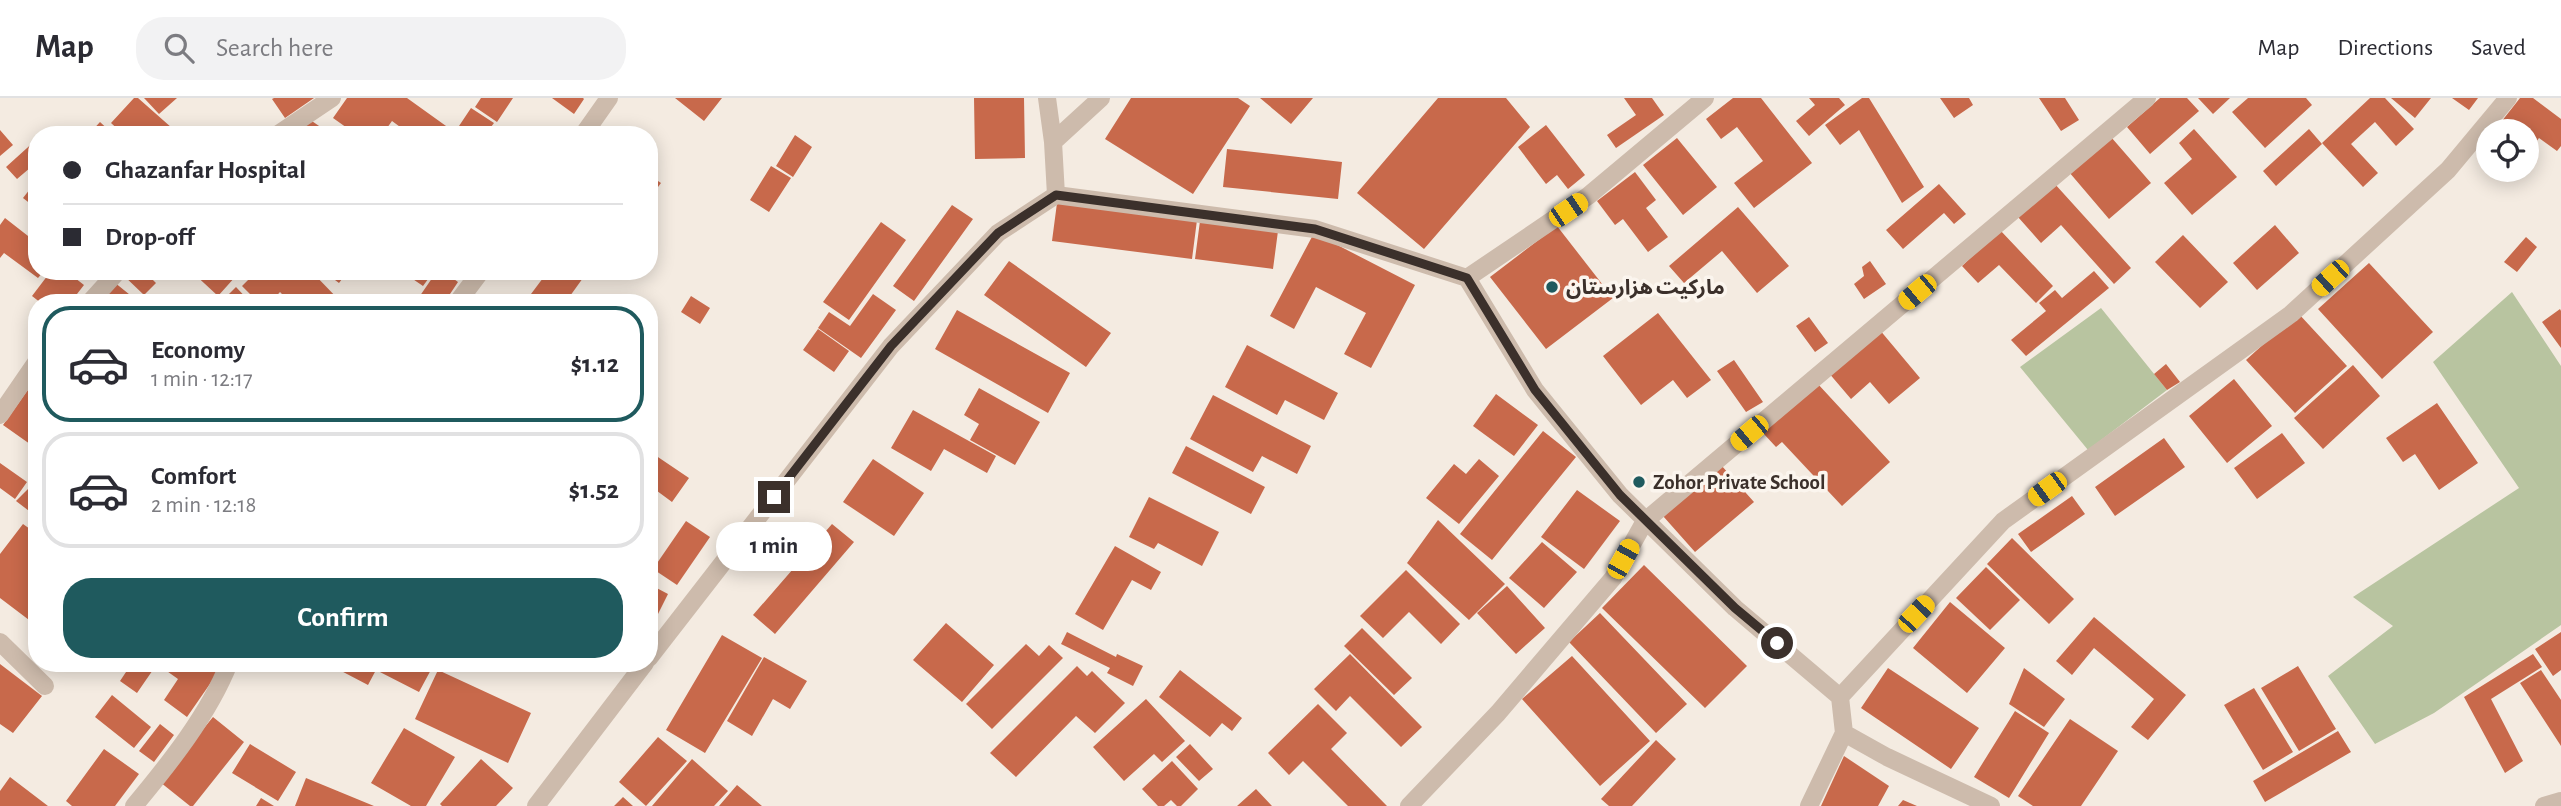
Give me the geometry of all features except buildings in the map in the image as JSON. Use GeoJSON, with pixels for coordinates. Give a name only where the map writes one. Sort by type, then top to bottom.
{"type":"FeatureCollection","features":[{"type":"Feature","properties":{"kind":"street"},"geometry":{"type":"LineString","coordinates":[[290,126],[332,98]]}},
{"type":"Feature","properties":{"kind":"street"},"geometry":{"type":"LineString","coordinates":[[589,126],[609,98]]}},
{"type":"Feature","properties":{"kind":"street"},"geometry":{"type":"LineString","coordinates":[[1047,98],[1056,195]]}},
{"type":"Feature","properties":{"kind":"street"},"geometry":{"type":"LineString","coordinates":[[1053,142],[1101,98]]}},
{"type":"Feature","properties":{"kind":"street"},"geometry":{"type":"LineString","coordinates":[[1467,278],[1588,196],[1705,98]]}},
{"type":"Feature","properties":{"kind":"street"},"geometry":{"type":"LineString","coordinates":[[1409,806],[1499,713],[1613,578],[1645,521],[2147,98]]}},
{"type":"Feature","properties":{"kind":"street"},"geometry":{"type":"LineString","coordinates":[[1840,697],[2003,521],[2291,314],[2448,170],[2508,98]]}},
{"type":"Feature","properties":{"kind":"street"},"geometry":{"type":"LineString","coordinates":[[658,646],[891,346],[998,233],[1056,195],[1315,229],[1467,278],[1535,390],[1620,495],[1735,608],[1840,697],[1844,733],[1808,806]]}},
{"type":"Feature","properties":{"kind":"street"},"geometry":{"type":"LineString","coordinates":[[97,294],[110,280]]}},
{"type":"Feature","properties":{"kind":"street"},"geometry":{"type":"LineString","coordinates":[[0,415],[28,374]]}},
{"type":"Feature","properties":{"kind":"street"},"geometry":{"type":"LineString","coordinates":[[0,642],[28,668]]}},
{"type":"Feature","properties":{"kind":"street"},"geometry":{"type":"LineString","coordinates":[[32,672],[46,685]]}},
{"type":"Feature","properties":{"kind":"street"},"geometry":{"type":"LineString","coordinates":[[134,806],[219,689],[226,672]]}},
{"type":"Feature","properties":{"kind":"street"},"geometry":{"type":"LineString","coordinates":[[536,806],[638,672]]}},
{"type":"Feature","properties":{"kind":"street"},"geometry":{"type":"LineString","coordinates":[[1844,733],[1887,757],[1991,806]]}},
{"type":"Feature","properties":{"kind":"street"},"geometry":{"type":"LineString","coordinates":[[2544,806],[2561,801]]}},
{"type":"Feature","properties":{"kind":"green space"},"geometry":{"type":"Polygon","coordinates":[[[2512,292],[2561,366],[2561,625],[2434,713],[2375,744],[2328,676],[2393,626],[2353,597],[2519,488],[2433,362],[2512,292]]]}},
{"type":"Feature","properties":{"kind":"green space"},"geometry":{"type":"Polygon","coordinates":[[[2101,308],[2167,390],[2088,450],[2020,367],[2101,308]]]}},
{"type":"Feature","properties":{"kind":"place","name":"مارکیت هزارستان"},"geometry":{"type":"Point","coordinates":[1552,287]}},
{"type":"Feature","properties":{"kind":"place","name":"Zohor Private School"},"geometry":{"type":"Point","coordinates":[1639,482]}},
{"type":"Feature","properties":{"kind":"route"},"geometry":{"type":"LineString","coordinates":[[774,497],[891,346],[998,233],[1056,195],[1315,229],[1467,278],[1535,390],[1620,495],[1735,608],[1777,643]]}}]}
